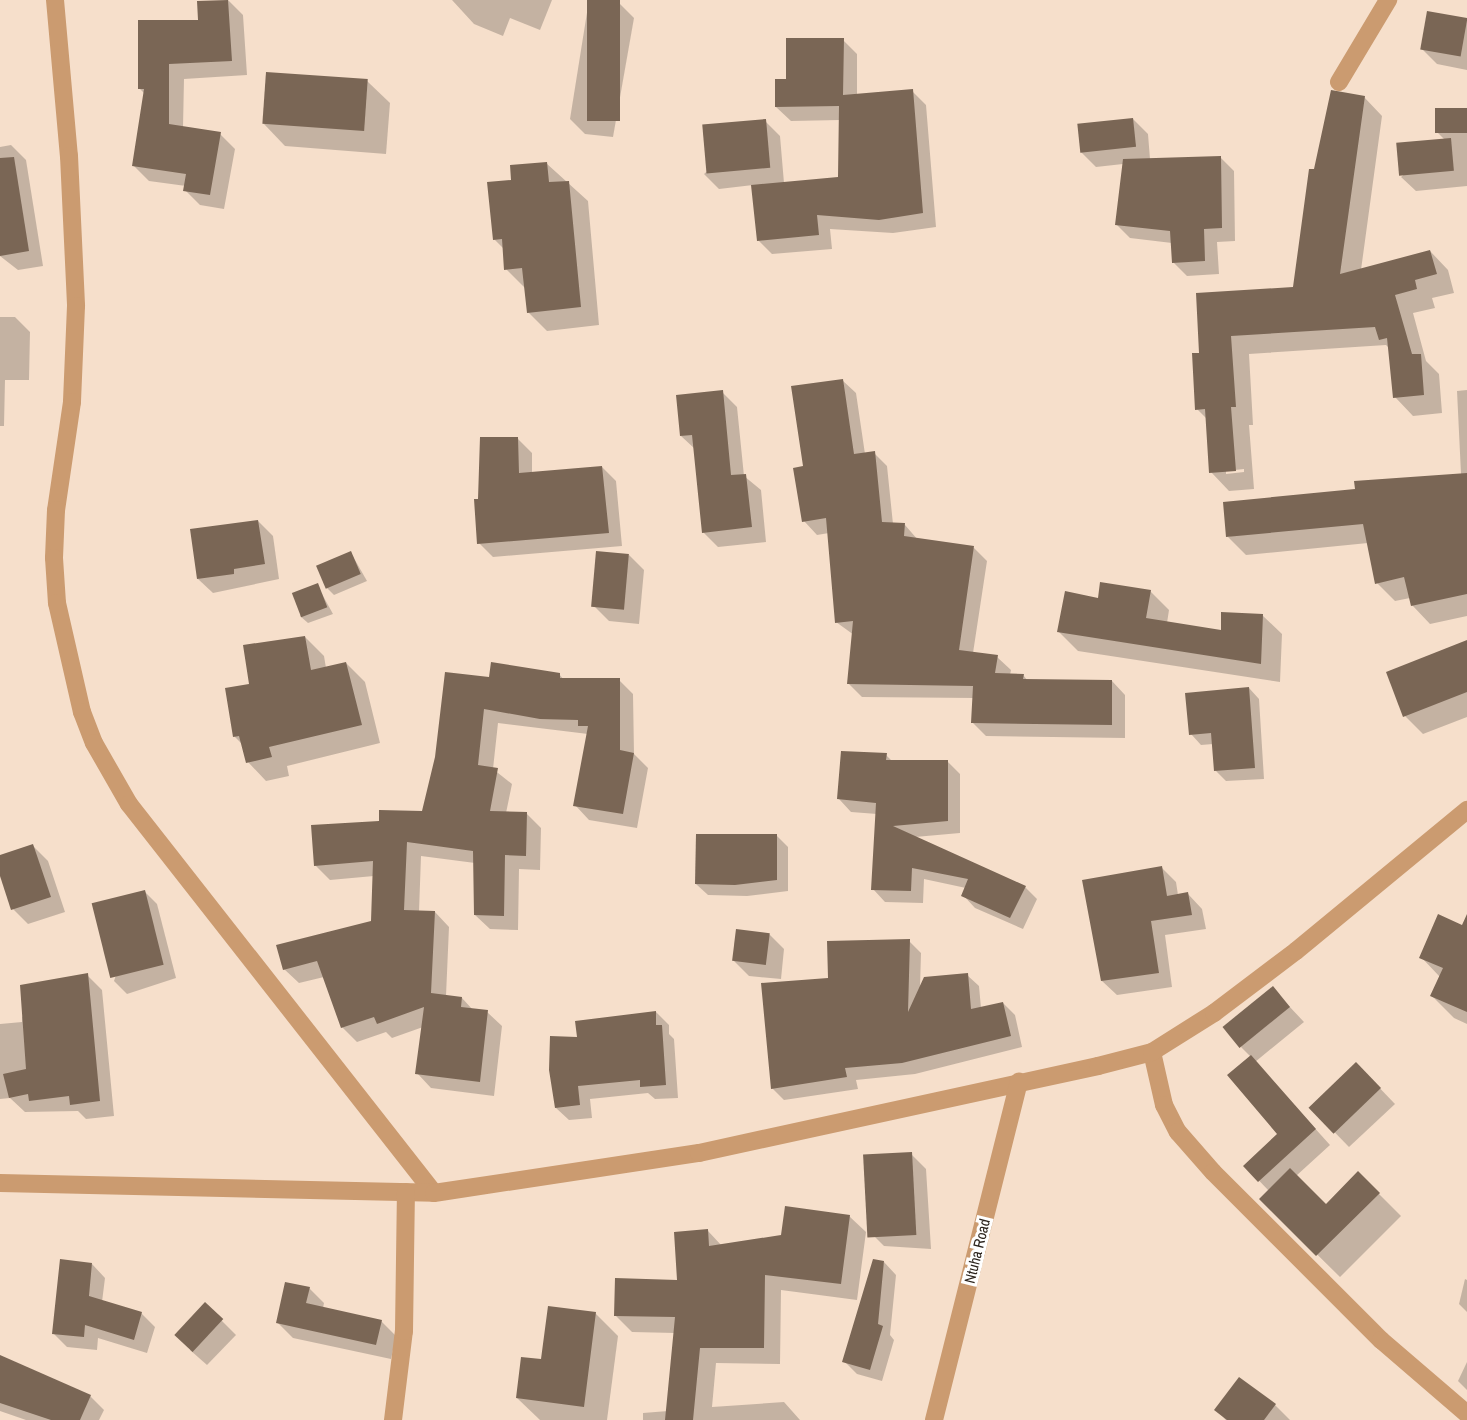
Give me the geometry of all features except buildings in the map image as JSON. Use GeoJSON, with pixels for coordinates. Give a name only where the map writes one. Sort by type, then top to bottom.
{"type":"FeatureCollection","features":[{"type":"Feature","properties":{"kind":"street"},"geometry":{"type":"LineString","coordinates":[[56,0],[69,144],[76,306],[72,402],[56,510],[54,558],[57,603],[82,712],[94,743],[129,804],[434,1193]]}},
{"type":"Feature","properties":{"kind":"street"},"geometry":{"type":"LineString","coordinates":[[1339,82],[1388,0]]}},
{"type":"Feature","properties":{"kind":"street"},"geometry":{"type":"LineString","coordinates":[[0,1183],[434,1193],[699,1153],[1152,1052],[1214,1013],[1287,958],[1467,810]]}},
{"type":"Feature","properties":{"kind":"street"},"geometry":{"type":"LineString","coordinates":[[1152,1052],[1164,1105],[1178,1132],[1212,1172],[1381,1340],[1467,1414]]}},
{"type":"Feature","properties":{"kind":"street","name":"Ntuha Road"},"geometry":{"type":"LineString","coordinates":[[934,1420],[1019,1082]]}},
{"type":"Feature","properties":{"kind":"street"},"geometry":{"type":"LineString","coordinates":[[393,1420],[405,1321],[406,1192]]}}]}
